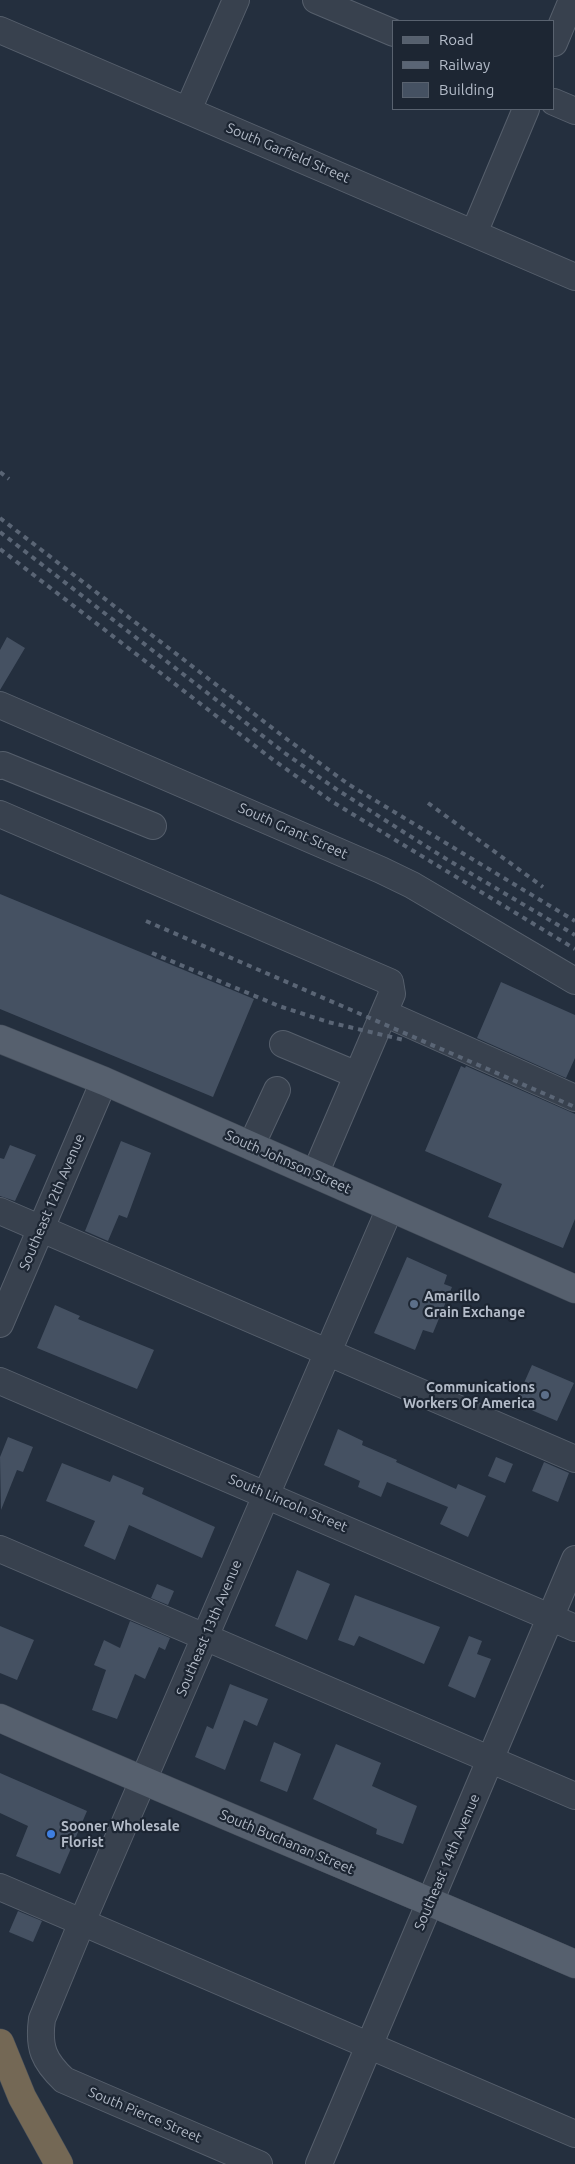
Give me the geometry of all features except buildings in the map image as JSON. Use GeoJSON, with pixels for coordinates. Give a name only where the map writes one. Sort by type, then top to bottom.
{"type":"FeatureCollection","features":[{"type":"Feature","properties":{"kind":"highway"},"geometry":{"type":"LineString","coordinates":[[0,2043],[22,2097],[59,2164]]}},
{"type":"Feature","properties":{"kind":"highway"},"geometry":{"type":"LineString","coordinates":[[0,2089],[11,2115],[37,2164]]}},
{"type":"Feature","properties":{"kind":"main road","name":"South Johnson Street"},"geometry":{"type":"LineString","coordinates":[[0,1039],[104,1080],[575,1289]]}},
{"type":"Feature","properties":{"kind":"main road","name":"South Buchanan Street"},"geometry":{"type":"LineString","coordinates":[[0,1718],[143,1782],[575,1964]]}},
{"type":"Feature","properties":{"kind":"street"},"geometry":{"type":"LineString","coordinates":[[188,110],[236,0]]}},
{"type":"Feature","properties":{"kind":"street"},"geometry":{"type":"LineString","coordinates":[[316,0],[392,32]]}},
{"type":"Feature","properties":{"kind":"street"},"geometry":{"type":"LineString","coordinates":[[555,41],[572,0]]}},
{"type":"Feature","properties":{"kind":"street","name":"South Garfield Street"},"geometry":{"type":"LineString","coordinates":[[0,30],[575,277]]}},
{"type":"Feature","properties":{"kind":"street"},"geometry":{"type":"LineString","coordinates":[[555,102],[575,111]]}},
{"type":"Feature","properties":{"kind":"street"},"geometry":{"type":"LineString","coordinates":[[474,233],[526,110]]}},
{"type":"Feature","properties":{"kind":"street","name":"South Grant Street"},"geometry":{"type":"LineString","coordinates":[[0,705],[381,870],[412,885],[575,981]]}},
{"type":"Feature","properties":{"kind":"street"},"geometry":{"type":"LineString","coordinates":[[0,766],[3,765],[153,826]]}},
{"type":"Feature","properties":{"kind":"street"},"geometry":{"type":"LineString","coordinates":[[0,814],[390,982],[392,994],[315,1174]]}},
{"type":"Feature","properties":{"kind":"street"},"geometry":{"type":"LineString","coordinates":[[384,1013],[575,1098]]}},
{"type":"Feature","properties":{"kind":"street"},"geometry":{"type":"LineString","coordinates":[[283,1044],[357,1075]]}},
{"type":"Feature","properties":{"kind":"street","name":"Southeast 12th Avenue"},"geometry":{"type":"LineString","coordinates":[[0,1324],[104,1080]]}},
{"type":"Feature","properties":{"kind":"street"},"geometry":{"type":"LineString","coordinates":[[251,1146],[277,1090]]}},
{"type":"Feature","properties":{"kind":"street","name":"Southeast 13th Avenue"},"geometry":{"type":"LineString","coordinates":[[42,2052],[40,2035],[42,2019],[205,1637],[329,1354],[390,1208]]}},
{"type":"Feature","properties":{"kind":"street"},"geometry":{"type":"LineString","coordinates":[[0,1211],[575,1459]]}},
{"type":"Feature","properties":{"kind":"street","name":"South Lincoln Street"},"geometry":{"type":"LineString","coordinates":[[0,1380],[575,1628]]}},
{"type":"Feature","properties":{"kind":"street"},"geometry":{"type":"LineString","coordinates":[[0,1549],[575,1796]]}},
{"type":"Feature","properties":{"kind":"street","name":"Southeast 14th Avenue"},"geometry":{"type":"LineString","coordinates":[[319,2164],[575,1559]]}},
{"type":"Feature","properties":{"kind":"street"},"geometry":{"type":"LineString","coordinates":[[0,1887],[575,2134]]}},
{"type":"Feature","properties":{"kind":"street","name":"South Pierce Street"},"geometry":{"type":"LineString","coordinates":[[42,2052],[51,2068],[64,2080],[259,2164]]}},
{"type":"Feature","properties":{"kind":"railway"},"geometry":{"type":"LineString","coordinates":[[0,472],[9,479]]}},
{"type":"Feature","properties":{"kind":"railway"},"geometry":{"type":"LineString","coordinates":[[0,518],[284,737],[348,784],[575,921]]}},
{"type":"Feature","properties":{"kind":"railway"},"geometry":{"type":"LineString","coordinates":[[0,532],[286,754],[336,789],[443,857],[575,935]]}},
{"type":"Feature","properties":{"kind":"railway"},"geometry":{"type":"LineString","coordinates":[[0,549],[272,759],[331,801],[575,949]]}},
{"type":"Feature","properties":{"kind":"railway"},"geometry":{"type":"LineString","coordinates":[[428,803],[543,887]]}},
{"type":"Feature","properties":{"kind":"railway"},"geometry":{"type":"LineString","coordinates":[[146,921],[575,1107]]}},
{"type":"Feature","properties":{"kind":"railway"},"geometry":{"type":"LineString","coordinates":[[152,953],[279,1006],[328,1022],[404,1040]]}},
{"type":"Feature","properties":{"kind":"place","name":"Amarillo Grain Exchange"},"geometry":{"type":"Point","coordinates":[414,1304]}},
{"type":"Feature","properties":{"kind":"place","name":"Communications Workers Of America"},"geometry":{"type":"Point","coordinates":[545,1395]}},
{"type":"Feature","properties":{"kind":"place","name":"Sooner Wholesale Florist"},"geometry":{"type":"Point","coordinates":[51,1834]}}]}
